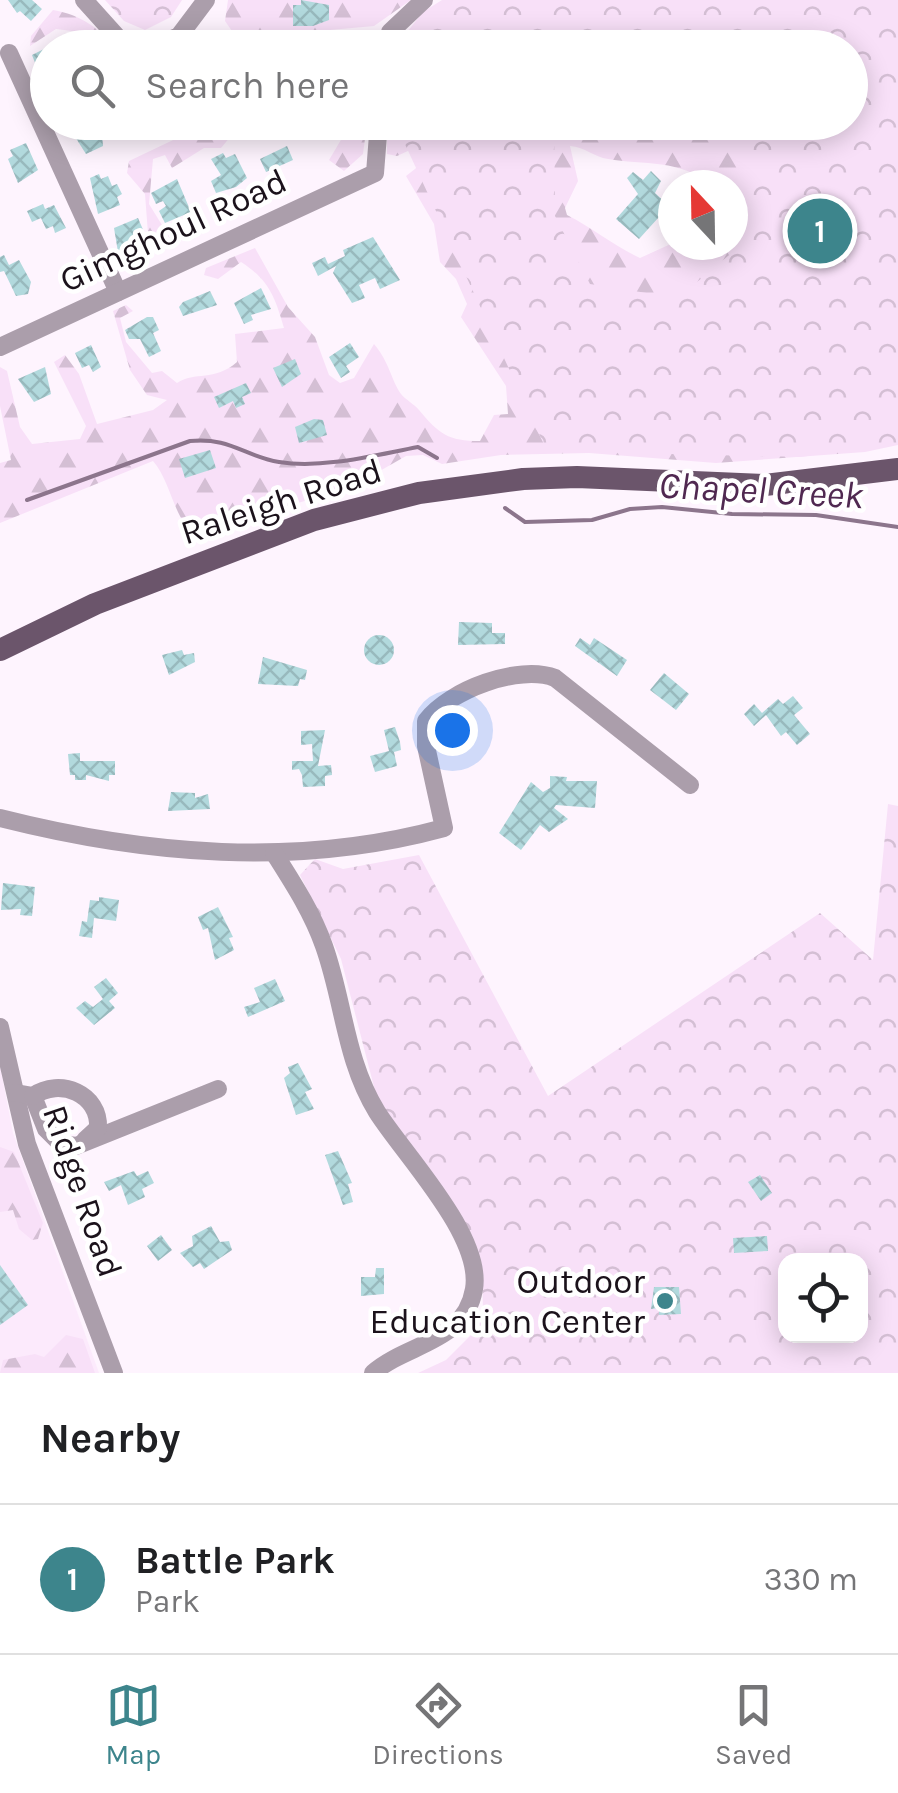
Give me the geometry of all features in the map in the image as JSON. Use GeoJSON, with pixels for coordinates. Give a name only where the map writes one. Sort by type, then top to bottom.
{"type":"FeatureCollection","features":[{"type":"Feature","properties":{"kind":"main road","name":"Raleigh Road"},"geometry":{"type":"LineString","coordinates":[[0,650],[95,604],[314,520],[419,493],[522,479],[577,477],[765,484],[898,469]]}},
{"type":"Feature","properties":{"kind":"street"},"geometry":{"type":"LineString","coordinates":[[84,0],[111,30]]}},
{"type":"Feature","properties":{"kind":"street"},"geometry":{"type":"LineString","coordinates":[[184,30],[206,0]]}},
{"type":"Feature","properties":{"kind":"street"},"geometry":{"type":"LineString","coordinates":[[392,30],[424,0]]}},
{"type":"Feature","properties":{"kind":"street"},"geometry":{"type":"LineString","coordinates":[[9,54],[30,100]]}},
{"type":"Feature","properties":{"kind":"street"},"geometry":{"type":"LineString","coordinates":[[48,140],[118,292]]}},
{"type":"Feature","properties":{"kind":"street","name":"Gimghoul Road"},"geometry":{"type":"LineString","coordinates":[[0,347],[374,173],[377,140]]}},
{"type":"Feature","properties":{"kind":"street"},"geometry":{"type":"LineString","coordinates":[[0,818],[148,849],[274,853],[378,845],[444,828],[426,746],[426,721],[451,699],[532,673],[555,678],[690,785]]}},
{"type":"Feature","properties":{"kind":"street"},"geometry":{"type":"LineString","coordinates":[[274,853],[315,922],[345,1036],[366,1093],[462,1235],[474,1268],[470,1302],[456,1325],[437,1340],[374,1373]]}},
{"type":"Feature","properties":{"kind":"street","name":"Ridge Road"},"geometry":{"type":"LineString","coordinates":[[0,1027],[24,1094],[27,1144],[114,1373]]}},
{"type":"Feature","properties":{"kind":"street"},"geometry":{"type":"LineString","coordinates":[[76,1146],[98,1128],[96,1106],[75,1091],[24,1094],[53,1137],[61,1144],[76,1146],[218,1089]]}},
{"type":"Feature","properties":{"kind":"shaded area"},"geometry":{"type":"Polygon","coordinates":[[[0,1065],[13,1133],[99,1373],[0,1373],[0,1065]]]}},
{"type":"Feature","properties":{"kind":"green space"},"geometry":{"type":"Polygon","coordinates":[[[105,0],[182,0],[171,17],[145,30],[124,21],[105,0]]]}},
{"type":"Feature","properties":{"kind":"green space"},"geometry":{"type":"Polygon","coordinates":[[[228,0],[411,0],[374,26],[231,30],[225,21],[228,0]]]}},
{"type":"Feature","properties":{"kind":"green space"},"geometry":{"type":"Polygon","coordinates":[[[442,0],[898,0],[898,445],[865,452],[716,463],[589,453],[501,455],[442,464],[423,455],[406,456],[357,484],[196,536],[183,521],[153,461],[0,523],[0,463],[11,460],[0,406],[0,367],[7,371],[20,427],[32,444],[80,439],[86,426],[54,362],[65,355],[79,374],[97,424],[153,410],[167,400],[147,395],[130,370],[113,311],[126,305],[133,311],[120,318],[126,342],[152,373],[162,371],[177,383],[220,372],[237,362],[235,334],[284,328],[270,290],[241,262],[218,279],[204,275],[206,268],[255,248],[288,307],[315,337],[329,375],[340,383],[354,378],[374,344],[401,394],[432,425],[460,440],[480,441],[494,415],[508,414],[506,386],[461,317],[467,304],[456,279],[440,262],[434,224],[406,176],[429,158],[435,140],[868,140],[868,30],[409,30],[423,12],[442,0]]]}},
{"type":"Feature","properties":{"kind":"green space"},"geometry":{"type":"Polygon","coordinates":[[[443,0],[898,0],[898,443],[801,457],[547,451],[404,142],[393,146],[393,140],[554,140],[555,216],[590,284],[678,298],[723,260],[748,260],[748,164],[720,140],[868,140],[868,30],[421,30],[443,0]]]}},
{"type":"Feature","properties":{"kind":"green space"},"geometry":{"type":"Polygon","coordinates":[[[53,10],[72,15],[98,30],[56,29],[36,30],[53,10]]]}},
{"type":"Feature","properties":{"kind":"green space"},"geometry":{"type":"Polygon","coordinates":[[[173,140],[228,140],[221,148],[204,148],[172,168],[165,155],[153,159],[149,204],[170,238],[168,247],[149,247],[145,194],[127,173],[129,161],[173,140]]]}},
{"type":"Feature","properties":{"kind":"green space"},"geometry":{"type":"Polygon","coordinates":[[[341,140],[365,140],[363,154],[344,171],[329,160],[341,140]]]}},
{"type":"Feature","properties":{"kind":"green space"},"geometry":{"type":"Polygon","coordinates":[[[387,140],[432,140],[397,156],[387,154],[387,140]]]}},
{"type":"Feature","properties":{"kind":"green space"},"geometry":{"type":"Polygon","coordinates":[[[888,804],[898,806],[898,1373],[418,1373],[446,1360],[471,1335],[483,1310],[482,1273],[381,1114],[341,959],[300,875],[315,859],[343,869],[419,855],[548,1096],[820,913],[873,960],[888,804]]]}},
{"type":"Feature","properties":{"kind":"green space"},"geometry":{"type":"Polygon","coordinates":[[[0,1147],[14,1152],[43,1223],[38,1239],[32,1240],[19,1229],[13,1210],[0,1212],[0,1147]]]}},
{"type":"Feature","properties":{"kind":"green space"},"geometry":{"type":"Polygon","coordinates":[[[66,1335],[83,1339],[95,1373],[0,1373],[3,1360],[35,1354],[44,1357],[66,1335]]]}},
{"type":"Feature","properties":{"kind":"building"},"geometry":{"type":"Polygon","coordinates":[[[8,0],[32,0],[42,9],[31,21],[20,11],[17,13],[8,0]]]}},
{"type":"Feature","properties":{"kind":"building"},"geometry":{"type":"Polygon","coordinates":[[[301,0],[329,5],[329,20],[313,26],[293,26],[293,5],[301,5],[301,0]]]}},
{"type":"Feature","properties":{"kind":"building"},"geometry":{"type":"Polygon","coordinates":[[[77,140],[102,140],[103,146],[86,154],[77,140]]]}},
{"type":"Feature","properties":{"kind":"building"},"geometry":{"type":"Polygon","coordinates":[[[26,143],[38,170],[18,183],[8,159],[13,156],[10,150],[26,143]]]}},
{"type":"Feature","properties":{"kind":"building"},"geometry":{"type":"Polygon","coordinates":[[[287,146],[293,160],[266,172],[260,159],[287,146]]]}},
{"type":"Feature","properties":{"kind":"building"},"geometry":{"type":"Polygon","coordinates":[[[223,153],[226,158],[235,154],[247,178],[236,187],[216,193],[211,181],[221,175],[211,159],[223,153]]]}},
{"type":"Feature","properties":{"kind":"building"},"geometry":{"type":"Polygon","coordinates":[[[651,171],[658,178],[655,193],[658,218],[639,239],[616,219],[638,194],[627,178],[633,172],[643,180],[651,171]]]}},
{"type":"Feature","properties":{"kind":"building"},"geometry":{"type":"Polygon","coordinates":[[[99,174],[101,179],[108,176],[122,194],[117,197],[120,205],[98,214],[90,178],[99,174]]]}},
{"type":"Feature","properties":{"kind":"building"},"geometry":{"type":"Polygon","coordinates":[[[177,179],[191,212],[165,223],[159,211],[166,206],[163,201],[156,204],[151,193],[177,179]]]}},
{"type":"Feature","properties":{"kind":"building"},"geometry":{"type":"Polygon","coordinates":[[[43,204],[45,209],[54,205],[66,228],[55,233],[53,226],[46,229],[41,218],[32,222],[27,211],[43,204]]]}},
{"type":"Feature","properties":{"kind":"building"},"geometry":{"type":"Polygon","coordinates":[[[138,218],[147,239],[118,252],[114,228],[138,218]]]}},
{"type":"Feature","properties":{"kind":"building"},"geometry":{"type":"Polygon","coordinates":[[[373,237],[400,280],[380,289],[375,278],[359,285],[365,298],[352,303],[333,273],[336,266],[318,276],[312,263],[325,257],[328,264],[345,256],[343,250],[373,237]]]}},
{"type":"Feature","properties":{"kind":"building"},"geometry":{"type":"Polygon","coordinates":[[[4,255],[9,265],[19,260],[31,282],[28,294],[16,296],[4,271],[0,272],[0,257],[4,255]]]}},
{"type":"Feature","properties":{"kind":"building"},"geometry":{"type":"Polygon","coordinates":[[[261,288],[271,309],[251,315],[253,320],[244,324],[234,303],[261,288]]]}},
{"type":"Feature","properties":{"kind":"building"},"geometry":{"type":"Polygon","coordinates":[[[210,291],[217,305],[183,316],[179,307],[183,302],[210,291]]]}},
{"type":"Feature","properties":{"kind":"building"},"geometry":{"type":"Polygon","coordinates":[[[153,317],[159,330],[153,333],[161,351],[149,357],[140,339],[129,339],[125,330],[153,317]]]}},
{"type":"Feature","properties":{"kind":"building"},"geometry":{"type":"Polygon","coordinates":[[[350,343],[359,357],[346,366],[350,372],[341,378],[329,357],[350,343]]]}},
{"type":"Feature","properties":{"kind":"building"},"geometry":{"type":"Polygon","coordinates":[[[91,345],[101,367],[93,372],[89,365],[82,368],[75,353],[91,345]]]}},
{"type":"Feature","properties":{"kind":"building"},"geometry":{"type":"Polygon","coordinates":[[[295,359],[301,374],[282,387],[273,368],[295,359]]]}},
{"type":"Feature","properties":{"kind":"building"},"geometry":{"type":"Polygon","coordinates":[[[45,367],[51,394],[34,402],[18,379],[45,367]]]}},
{"type":"Feature","properties":{"kind":"building"},"geometry":{"type":"Polygon","coordinates":[[[246,383],[251,393],[242,397],[245,404],[236,408],[233,401],[219,408],[214,397],[246,383]]]}},
{"type":"Feature","properties":{"kind":"building"},"geometry":{"type":"Polygon","coordinates":[[[314,419],[323,420],[327,435],[299,443],[295,427],[314,419]]]}},
{"type":"Feature","properties":{"kind":"building"},"geometry":{"type":"Polygon","coordinates":[[[210,450],[216,468],[185,478],[179,459],[210,450]]]}},
{"type":"Feature","properties":{"kind":"building"},"geometry":{"type":"Polygon","coordinates":[[[459,622],[492,623],[492,633],[505,633],[505,644],[458,645],[459,622]]]}},
{"type":"Feature","properties":{"kind":"building"},"geometry":{"type":"Polygon","coordinates":[[[379,635],[389,640],[394,650],[389,660],[379,665],[369,660],[364,650],[369,640],[379,635]]]}},
{"type":"Feature","properties":{"kind":"building"},"geometry":{"type":"Polygon","coordinates":[[[580,638],[590,645],[594,638],[627,660],[617,676],[575,646],[580,638]]]}},
{"type":"Feature","properties":{"kind":"building"},"geometry":{"type":"Polygon","coordinates":[[[182,650],[184,655],[194,653],[195,662],[169,675],[162,655],[182,650]]]}},
{"type":"Feature","properties":{"kind":"building"},"geometry":{"type":"Polygon","coordinates":[[[263,657],[307,670],[305,680],[300,679],[298,686],[258,684],[263,657]]]}},
{"type":"Feature","properties":{"kind":"building"},"geometry":{"type":"Polygon","coordinates":[[[664,673],[689,694],[676,710],[650,690],[664,673]]]}},
{"type":"Feature","properties":{"kind":"building"},"geometry":{"type":"Polygon","coordinates":[[[793,696],[803,708],[794,715],[810,734],[797,745],[786,732],[781,736],[766,715],[754,726],[744,714],[754,704],[762,713],[778,699],[783,704],[793,696]]]}},
{"type":"Feature","properties":{"kind":"building"},"geometry":{"type":"Polygon","coordinates":[[[395,727],[401,750],[394,752],[397,766],[375,772],[370,756],[389,751],[384,730],[395,727]]]}},
{"type":"Feature","properties":{"kind":"building"},"geometry":{"type":"Polygon","coordinates":[[[325,730],[318,766],[331,765],[332,775],[325,776],[325,786],[303,787],[302,775],[299,769],[292,770],[292,761],[313,761],[312,744],[301,745],[301,731],[325,730]]]}},
{"type":"Feature","properties":{"kind":"building"},"geometry":{"type":"Polygon","coordinates":[[[80,753],[80,761],[115,761],[115,775],[109,775],[109,781],[86,775],[86,780],[75,780],[75,775],[70,775],[68,754],[80,753]]]}},
{"type":"Feature","properties":{"kind":"building"},"geometry":{"type":"Polygon","coordinates":[[[550,776],[567,777],[566,781],[597,781],[595,808],[556,805],[554,808],[568,819],[549,832],[540,825],[521,850],[499,833],[531,782],[543,792],[550,788],[550,776]]]}},
{"type":"Feature","properties":{"kind":"building"},"geometry":{"type":"Polygon","coordinates":[[[171,792],[195,793],[195,798],[208,794],[210,809],[168,811],[171,792]]]}},
{"type":"Feature","properties":{"kind":"building"},"geometry":{"type":"Polygon","coordinates":[[[3,883],[35,887],[32,916],[20,915],[21,909],[1,910],[3,883]]]}},
{"type":"Feature","properties":{"kind":"building"},"geometry":{"type":"Polygon","coordinates":[[[99,897],[119,900],[116,921],[94,918],[92,938],[79,936],[82,921],[87,922],[90,900],[99,901],[99,897]]]}},
{"type":"Feature","properties":{"kind":"building"},"geometry":{"type":"Polygon","coordinates":[[[218,907],[233,937],[229,938],[234,950],[215,960],[208,928],[203,930],[198,917],[218,907]]]}},
{"type":"Feature","properties":{"kind":"building"},"geometry":{"type":"Polygon","coordinates":[[[106,978],[118,993],[109,1001],[115,1008],[94,1025],[76,1008],[85,1001],[93,1007],[103,999],[94,987],[106,978]]]}},
{"type":"Feature","properties":{"kind":"building"},"geometry":{"type":"Polygon","coordinates":[[[275,979],[285,1001],[248,1017],[244,1007],[260,1002],[254,988],[275,979]]]}},
{"type":"Feature","properties":{"kind":"building"},"geometry":{"type":"Polygon","coordinates":[[[298,1063],[312,1089],[305,1092],[314,1109],[296,1115],[284,1078],[290,1073],[288,1067],[298,1063]]]}},
{"type":"Feature","properties":{"kind":"building"},"geometry":{"type":"Polygon","coordinates":[[[338,1151],[352,1183],[348,1184],[353,1202],[343,1205],[325,1155],[338,1151]]]}},
{"type":"Feature","properties":{"kind":"building"},"geometry":{"type":"Polygon","coordinates":[[[134,1171],[137,1176],[148,1171],[154,1183],[142,1189],[145,1197],[128,1205],[121,1185],[109,1191],[104,1182],[134,1171]]]}},
{"type":"Feature","properties":{"kind":"building"},"geometry":{"type":"Polygon","coordinates":[[[760,1175],[772,1193],[761,1201],[748,1182],[760,1175]]]}},
{"type":"Feature","properties":{"kind":"building"},"geometry":{"type":"Polygon","coordinates":[[[211,1226],[220,1242],[229,1241],[232,1250],[204,1269],[200,1263],[193,1267],[180,1253],[193,1246],[192,1236],[211,1226]]]}},
{"type":"Feature","properties":{"kind":"building"},"geometry":{"type":"Polygon","coordinates":[[[161,1235],[172,1250],[158,1261],[147,1246],[161,1235]]]}},
{"type":"Feature","properties":{"kind":"building"},"geometry":{"type":"Polygon","coordinates":[[[767,1236],[768,1251],[734,1253],[733,1238],[767,1236]]]}},
{"type":"Feature","properties":{"kind":"building"},"geometry":{"type":"Polygon","coordinates":[[[0,1265],[28,1305],[0,1325],[0,1265]]]}},
{"type":"Feature","properties":{"kind":"building"},"geometry":{"type":"Polygon","coordinates":[[[376,1268],[384,1268],[384,1294],[361,1296],[361,1277],[375,1277],[376,1268]]]}},
{"type":"Feature","properties":{"kind":"building","name":"Outdoor Education Center"},"geometry":{"type":"Polygon","coordinates":[[[654,1287],[679,1287],[681,1314],[659,1315],[659,1308],[651,1309],[654,1287]]]}},
{"type":"Feature","properties":{"kind":"waterway","name":"Chapel Creek"},"geometry":{"type":"LineString","coordinates":[[27,500],[190,441],[227,444],[267,459],[296,464],[349,460],[418,447],[437,458]]}},
{"type":"Feature","properties":{"kind":"waterway","name":"Chapel Creek"},"geometry":{"type":"LineString","coordinates":[[505,508],[525,522],[592,520],[630,509],[662,507],[732,514],[816,515],[898,527]]}},
{"type":"Feature","properties":{"kind":"place","name":"Battle Park"},"geometry":{"type":"Point","coordinates":[820,231]}},
{"type":"Feature","properties":{"kind":"place","name":"Outdoor Education Center"},"geometry":{"type":"Point","coordinates":[665,1301]}}]}
